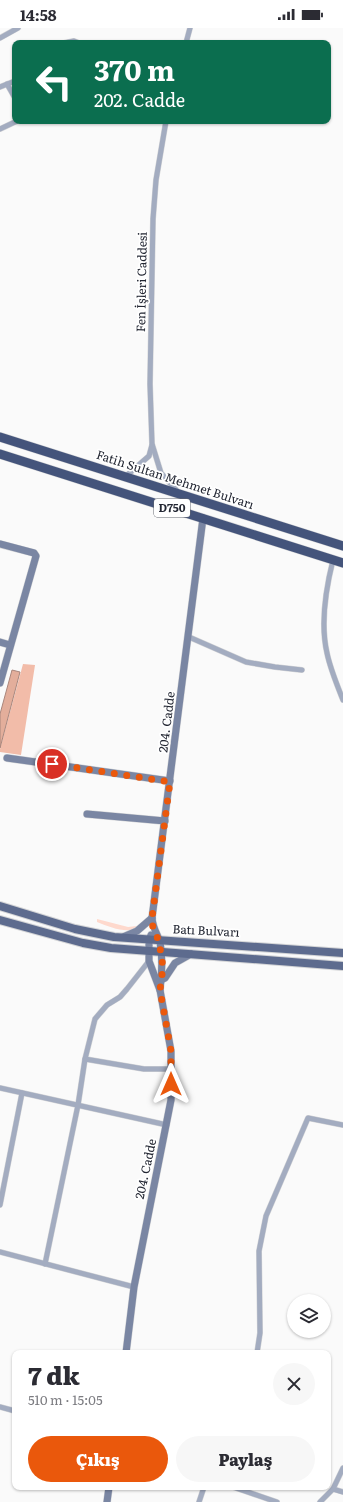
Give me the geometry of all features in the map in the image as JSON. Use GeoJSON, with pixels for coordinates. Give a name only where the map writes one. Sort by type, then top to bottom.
{"type":"FeatureCollection","features":[{"type":"Feature","properties":{"kind":"highway","name":"Fatih Sultan Mehmet Bulvarı"},"geometry":{"type":"LineString","coordinates":[[0,437],[343,546]]}},
{"type":"Feature","properties":{"kind":"highway","name":"D750"},"geometry":{"type":"LineString","coordinates":[[0,454],[343,563]]}},
{"type":"Feature","properties":{"kind":"main road","name":"Batı Bulvarı"},"geometry":{"type":"LineString","coordinates":[[0,906],[75,929],[122,938],[343,953]]}},
{"type":"Feature","properties":{"kind":"main road","name":"Batı Bulvarı"},"geometry":{"type":"LineString","coordinates":[[0,920],[97,946],[343,966]]}},
{"type":"Feature","properties":{"kind":"street"},"geometry":{"type":"LineString","coordinates":[[0,38],[18,28]]}},
{"type":"Feature","properties":{"kind":"street"},"geometry":{"type":"LineString","coordinates":[[187,40],[190,28]]}},
{"type":"Feature","properties":{"kind":"street"},"geometry":{"type":"LineString","coordinates":[[0,87],[12,82]]}},
{"type":"Feature","properties":{"kind":"street"},"geometry":{"type":"LineString","coordinates":[[8,84],[12,92]]}},
{"type":"Feature","properties":{"kind":"street"},"geometry":{"type":"LineString","coordinates":[[0,129],[12,123]]}},
{"type":"Feature","properties":{"kind":"street","name":"Fen İşleri Caddesi"},"geometry":{"type":"LineString","coordinates":[[152,444],[150,384],[153,219],[156,180],[165,124]]}},
{"type":"Feature","properties":{"kind":"street"},"geometry":{"type":"LineString","coordinates":[[125,477],[149,456],[152,444]]}},
{"type":"Feature","properties":{"kind":"street"},"geometry":{"type":"LineString","coordinates":[[152,444],[161,473],[180,495]]}},
{"type":"Feature","properties":{"kind":"street","name":"204. Cadde"},"geometry":{"type":"LineString","coordinates":[[160,990],[163,967],[159,941],[153,929],[152,918],[203,518]]}},
{"type":"Feature","properties":{"kind":"street"},"geometry":{"type":"LineString","coordinates":[[0,544],[36,554],[0,683]]}},
{"type":"Feature","properties":{"kind":"street"},"geometry":{"type":"LineString","coordinates":[[333,560],[328,581],[325,622],[327,652],[343,700]]}},
{"type":"Feature","properties":{"kind":"street"},"geometry":{"type":"LineString","coordinates":[[189,637],[246,662],[275,668],[302,670]]}},
{"type":"Feature","properties":{"kind":"street"},"geometry":{"type":"LineString","coordinates":[[0,642],[10,645]]}},
{"type":"Feature","properties":{"kind":"street"},"geometry":{"type":"LineString","coordinates":[[7,758],[170,782]]}},
{"type":"Feature","properties":{"kind":"street"},"geometry":{"type":"LineString","coordinates":[[87,814],[165,821]]}},
{"type":"Feature","properties":{"kind":"street"},"geometry":{"type":"LineString","coordinates":[[122,938],[136,931],[152,918]]}},
{"type":"Feature","properties":{"kind":"street","name":"204. Cadde"},"geometry":{"type":"LineString","coordinates":[[126,1350],[134,1287],[171,1100],[171,1051],[160,990],[149,961],[149,940],[153,929]]}},
{"type":"Feature","properties":{"kind":"street"},"geometry":{"type":"LineString","coordinates":[[161,980],[165,978],[175,964],[191,954]]}},
{"type":"Feature","properties":{"kind":"street"},"geometry":{"type":"LineString","coordinates":[[45,1264],[78,1105],[90,1033],[98,1015],[128,989],[149,961]]}},
{"type":"Feature","properties":{"kind":"street"},"geometry":{"type":"LineString","coordinates":[[85,1059],[144,1069],[171,1069]]}},
{"type":"Feature","properties":{"kind":"street"},"geometry":{"type":"LineString","coordinates":[[0,1088],[167,1125]]}},
{"type":"Feature","properties":{"kind":"street"},"geometry":{"type":"LineString","coordinates":[[0,1205],[22,1093]]}},
{"type":"Feature","properties":{"kind":"street"},"geometry":{"type":"LineString","coordinates":[[257,1350],[260,1333],[260,1251],[266,1216],[308,1118],[343,1125]]}},
{"type":"Feature","properties":{"kind":"street"},"geometry":{"type":"LineString","coordinates":[[0,1258],[0,1252],[134,1287]]}},
{"type":"Feature","properties":{"kind":"street"},"geometry":{"type":"LineString","coordinates":[[0,1407],[12,1410]]}},
{"type":"Feature","properties":{"kind":"street"},"geometry":{"type":"LineString","coordinates":[[320,1502],[333,1489],[343,1468]]}},
{"type":"Feature","properties":{"kind":"street"},"geometry":{"type":"LineString","coordinates":[[333,1489],[343,1492]]}},
{"type":"Feature","properties":{"kind":"street"},"geometry":{"type":"LineString","coordinates":[[107,1502],[109,1490]]}},
{"type":"Feature","properties":{"kind":"street"},"geometry":{"type":"LineString","coordinates":[[199,1502],[203,1490]]}},
{"type":"Feature","properties":{"kind":"street"},"geometry":{"type":"LineString","coordinates":[[245,1490],[277,1502]]}},
{"type":"Feature","properties":{"kind":"shaded area"},"geometry":{"type":"Polygon","coordinates":[[[23,664],[35,665],[21,755],[0,752],[0,749],[23,664]]]}},
{"type":"Feature","properties":{"kind":"shaded area"},"geometry":{"type":"Polygon","coordinates":[[[12,670],[20,672],[0,748],[0,714],[12,670]]]}},
{"type":"Feature","properties":{"kind":"shaded area"},"geometry":{"type":"Polygon","coordinates":[[[97,919],[128,927],[137,926],[137,929],[117,929],[97,922],[97,919]]]}},
{"type":"Feature","properties":{"kind":"route"},"geometry":{"type":"LineString","coordinates":[[52,764],[170,782],[152,918],[153,929],[159,941],[163,967],[160,990],[171,1051],[171,1084]]}}]}
